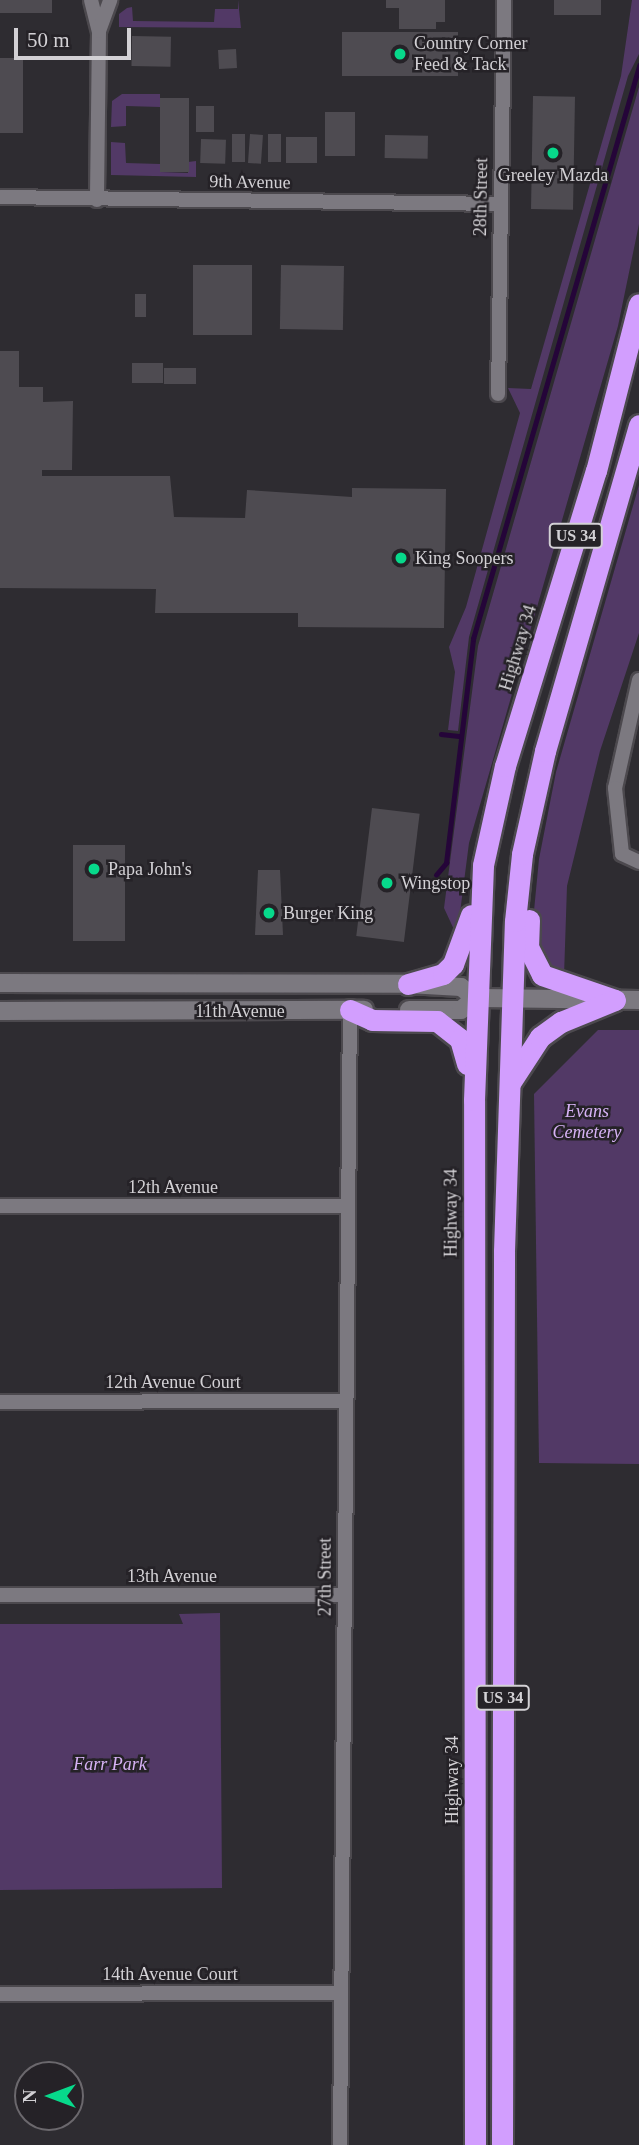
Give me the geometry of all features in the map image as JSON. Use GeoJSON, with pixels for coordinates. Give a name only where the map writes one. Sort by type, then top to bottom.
{"type":"FeatureCollection","features":[{"type":"Feature","properties":{"kind":"highway","name":"Highway 34"},"geometry":{"type":"LineString","coordinates":[[475,2145],[474,1100],[475,999],[483,865],[505,766],[597,471],[639,304]]}},
{"type":"Feature","properties":{"kind":"highway","name":"US 34"},"geometry":{"type":"LineString","coordinates":[[502,2145],[509,1084],[511,999],[522,854],[535,796],[639,425]]}},
{"type":"Feature","properties":{"kind":"highway"},"geometry":{"type":"LineString","coordinates":[[535,796],[528,947],[533,962],[552,981],[615,1000]]}},
{"type":"Feature","properties":{"kind":"highway"},"geometry":{"type":"LineString","coordinates":[[408,984],[435,978],[453,964],[483,865]]}},
{"type":"Feature","properties":{"kind":"highway"},"geometry":{"type":"LineString","coordinates":[[509,1084],[540,1037],[561,1022],[615,1000]]}},
{"type":"Feature","properties":{"kind":"highway"},"geometry":{"type":"LineString","coordinates":[[350,1010],[372,1020],[437,1021],[452,1031],[465,1052],[474,1100]]}},
{"type":"Feature","properties":{"kind":"main road","name":"11th Avenue"},"geometry":{"type":"LineString","coordinates":[[0,984],[408,984],[461,987],[475,999]]}},
{"type":"Feature","properties":{"kind":"main road","name":"11th Avenue"},"geometry":{"type":"LineString","coordinates":[[0,1011],[461,1010],[475,999],[639,1000]]}},
{"type":"Feature","properties":{"kind":"street"},"geometry":{"type":"LineString","coordinates":[[91,0],[99,32],[97,200]]}},
{"type":"Feature","properties":{"kind":"street"},"geometry":{"type":"LineString","coordinates":[[99,32],[110,0]]}},
{"type":"Feature","properties":{"kind":"street","name":"28th Street"},"geometry":{"type":"LineString","coordinates":[[498,394],[504,0]]}},
{"type":"Feature","properties":{"kind":"street","name":"9th Avenue"},"geometry":{"type":"LineString","coordinates":[[0,197],[500,204]]}},
{"type":"Feature","properties":{"kind":"street"},"geometry":{"type":"LineString","coordinates":[[639,680],[615,788],[622,854],[639,862]]}},
{"type":"Feature","properties":{"kind":"street","name":"27th Street"},"geometry":{"type":"LineString","coordinates":[[340,2145],[346,1206],[350,1010]]}},
{"type":"Feature","properties":{"kind":"street","name":"12th Avenue"},"geometry":{"type":"LineString","coordinates":[[0,1206],[346,1206]]}},
{"type":"Feature","properties":{"kind":"street","name":"12th Avenue Court"},"geometry":{"type":"LineString","coordinates":[[0,1402],[345,1401]]}},
{"type":"Feature","properties":{"kind":"street","name":"13th Avenue"},"geometry":{"type":"LineString","coordinates":[[0,1595],[344,1595]]}},
{"type":"Feature","properties":{"kind":"street","name":"14th Avenue Court"},"geometry":{"type":"LineString","coordinates":[[0,1994],[341,1993]]}},
{"type":"Feature","properties":{"kind":"green space"},"geometry":{"type":"Polygon","coordinates":[[[238,0],[241,28],[119,27],[119,14],[127,8],[132,7],[133,21],[214,22],[215,9],[238,9],[238,0]]]}},
{"type":"Feature","properties":{"kind":"green space"},"geometry":{"type":"Polygon","coordinates":[[[632,0],[639,0],[639,54],[628,76],[469,637],[458,731],[448,730],[455,672],[449,647],[466,607],[520,413],[508,388],[531,389],[621,76],[632,0]]]}},
{"type":"Feature","properties":{"kind":"green space"},"geometry":{"type":"Polygon","coordinates":[[[639,87],[639,224],[618,326],[469,843],[457,936],[444,908],[478,646],[639,87]]]}},
{"type":"Feature","properties":{"kind":"green space"},"geometry":{"type":"Polygon","coordinates":[[[122,94],[160,94],[160,107],[126,106],[126,126],[111,127],[112,101],[122,94]]]}},
{"type":"Feature","properties":{"kind":"green space"},"geometry":{"type":"Polygon","coordinates":[[[111,142],[125,143],[126,163],[160,164],[160,172],[188,173],[188,162],[196,161],[196,177],[111,175],[111,142]]]}},
{"type":"Feature","properties":{"kind":"green space"},"geometry":{"type":"Polygon","coordinates":[[[639,485],[639,633],[600,751],[567,886],[564,976],[540,958],[533,921],[539,859],[556,772],[639,485]]]}},
{"type":"Feature","properties":{"kind":"green space","name":"Evans Cemetery"},"geometry":{"type":"Polygon","coordinates":[[[598,1030],[639,1030],[639,1464],[539,1463],[534,1094],[598,1030]]]}},
{"type":"Feature","properties":{"kind":"green space","name":"Farr Park"},"geometry":{"type":"Polygon","coordinates":[[[220,1613],[222,1888],[0,1890],[0,1624],[183,1624],[179,1614],[220,1613]]]}},
{"type":"Feature","properties":{"kind":"building"},"geometry":{"type":"Polygon","coordinates":[[[0,0],[52,0],[52,13],[0,13],[0,0]]]}},
{"type":"Feature","properties":{"kind":"building"},"geometry":{"type":"Polygon","coordinates":[[[386,0],[445,0],[445,22],[436,22],[436,29],[399,29],[399,8],[386,8],[386,0]]]}},
{"type":"Feature","properties":{"kind":"building"},"geometry":{"type":"Polygon","coordinates":[[[554,0],[601,0],[601,15],[554,15],[554,0]]]}},
{"type":"Feature","properties":{"kind":"building","name":"Country Corner Feed & Tack"},"geometry":{"type":"Polygon","coordinates":[[[342,32],[458,32],[458,76],[342,76],[342,32]]]}},
{"type":"Feature","properties":{"kind":"building"},"geometry":{"type":"Polygon","coordinates":[[[132,36],[171,37],[170,67],[131,66],[132,36]]]}},
{"type":"Feature","properties":{"kind":"building"},"geometry":{"type":"Polygon","coordinates":[[[236,49],[237,68],[219,69],[218,50],[236,49]]]}},
{"type":"Feature","properties":{"kind":"building"},"geometry":{"type":"Polygon","coordinates":[[[0,58],[23,58],[23,133],[0,133],[0,58]]]}},
{"type":"Feature","properties":{"kind":"building","name":"Greeley Mazda"},"geometry":{"type":"Polygon","coordinates":[[[533,96],[575,97],[573,210],[531,209],[533,96]]]}},
{"type":"Feature","properties":{"kind":"building"},"geometry":{"type":"Polygon","coordinates":[[[160,98],[189,98],[189,172],[160,172],[160,98]]]}},
{"type":"Feature","properties":{"kind":"building"},"geometry":{"type":"Polygon","coordinates":[[[196,106],[214,106],[214,132],[196,132],[196,106]]]}},
{"type":"Feature","properties":{"kind":"building"},"geometry":{"type":"Polygon","coordinates":[[[325,112],[355,112],[355,156],[325,156],[325,112]]]}},
{"type":"Feature","properties":{"kind":"building"},"geometry":{"type":"Polygon","coordinates":[[[232,134],[245,134],[245,162],[232,162],[232,134]]]}},
{"type":"Feature","properties":{"kind":"building"},"geometry":{"type":"Polygon","coordinates":[[[250,134],[263,135],[261,164],[248,163],[250,134]]]}},
{"type":"Feature","properties":{"kind":"building"},"geometry":{"type":"Polygon","coordinates":[[[268,134],[281,134],[281,162],[268,162],[268,134]]]}},
{"type":"Feature","properties":{"kind":"building"},"geometry":{"type":"Polygon","coordinates":[[[385,135],[428,136],[428,159],[385,158],[385,135]]]}},
{"type":"Feature","properties":{"kind":"building"},"geometry":{"type":"Polygon","coordinates":[[[286,137],[317,137],[317,163],[286,163],[286,137]]]}},
{"type":"Feature","properties":{"kind":"building"},"geometry":{"type":"Polygon","coordinates":[[[201,139],[226,140],[225,164],[200,163],[201,139]]]}},
{"type":"Feature","properties":{"kind":"building"},"geometry":{"type":"Polygon","coordinates":[[[193,265],[252,265],[252,335],[193,335],[193,265]]]}},
{"type":"Feature","properties":{"kind":"building"},"geometry":{"type":"Polygon","coordinates":[[[281,265],[344,266],[343,330],[280,329],[281,265]]]}},
{"type":"Feature","properties":{"kind":"building"},"geometry":{"type":"Polygon","coordinates":[[[135,294],[146,294],[146,317],[135,317],[135,294]]]}},
{"type":"Feature","properties":{"kind":"building"},"geometry":{"type":"Polygon","coordinates":[[[0,351],[19,351],[19,387],[43,387],[43,402],[73,401],[72,470],[42,470],[42,476],[170,476],[174,517],[245,518],[247,490],[352,497],[352,488],[446,489],[444,628],[298,627],[298,613],[155,613],[156,589],[0,588],[0,351]]]}},
{"type":"Feature","properties":{"kind":"building"},"geometry":{"type":"Polygon","coordinates":[[[132,363],[163,363],[163,383],[132,383],[132,363]]]}},
{"type":"Feature","properties":{"kind":"building"},"geometry":{"type":"Polygon","coordinates":[[[164,368],[196,368],[196,384],[164,384],[164,368]]]}},
{"type":"Feature","properties":{"kind":"building"},"geometry":{"type":"Polygon","coordinates":[[[372,808],[420,814],[404,942],[356,936],[372,808]]]}},
{"type":"Feature","properties":{"kind":"building"},"geometry":{"type":"Polygon","coordinates":[[[73,845],[125,845],[125,941],[73,941],[73,845]]]}},
{"type":"Feature","properties":{"kind":"building","name":"Burger King"},"geometry":{"type":"Polygon","coordinates":[[[258,870],[280,870],[283,935],[255,935],[258,870]]]}},
{"type":"Feature","properties":{"kind":"waterway"},"geometry":{"type":"LineString","coordinates":[[436,875],[446,863],[473,639],[639,66]]}},
{"type":"Feature","properties":{"kind":"waterway"},"geometry":{"type":"LineString","coordinates":[[441,734],[461,736]]}},
{"type":"Feature","properties":{"kind":"place","name":"Country Corner Feed & Tack"},"geometry":{"type":"Point","coordinates":[400,54]}},
{"type":"Feature","properties":{"kind":"place","name":"Greeley Mazda"},"geometry":{"type":"Point","coordinates":[553,153]}},
{"type":"Feature","properties":{"kind":"place","name":"King Soopers"},"geometry":{"type":"Point","coordinates":[401,558]}},
{"type":"Feature","properties":{"kind":"place","name":"Papa John's"},"geometry":{"type":"Point","coordinates":[94,869]}},
{"type":"Feature","properties":{"kind":"place","name":"Wingstop"},"geometry":{"type":"Point","coordinates":[387,883]}},
{"type":"Feature","properties":{"kind":"place","name":"Burger King"},"geometry":{"type":"Point","coordinates":[269,913]}}]}
